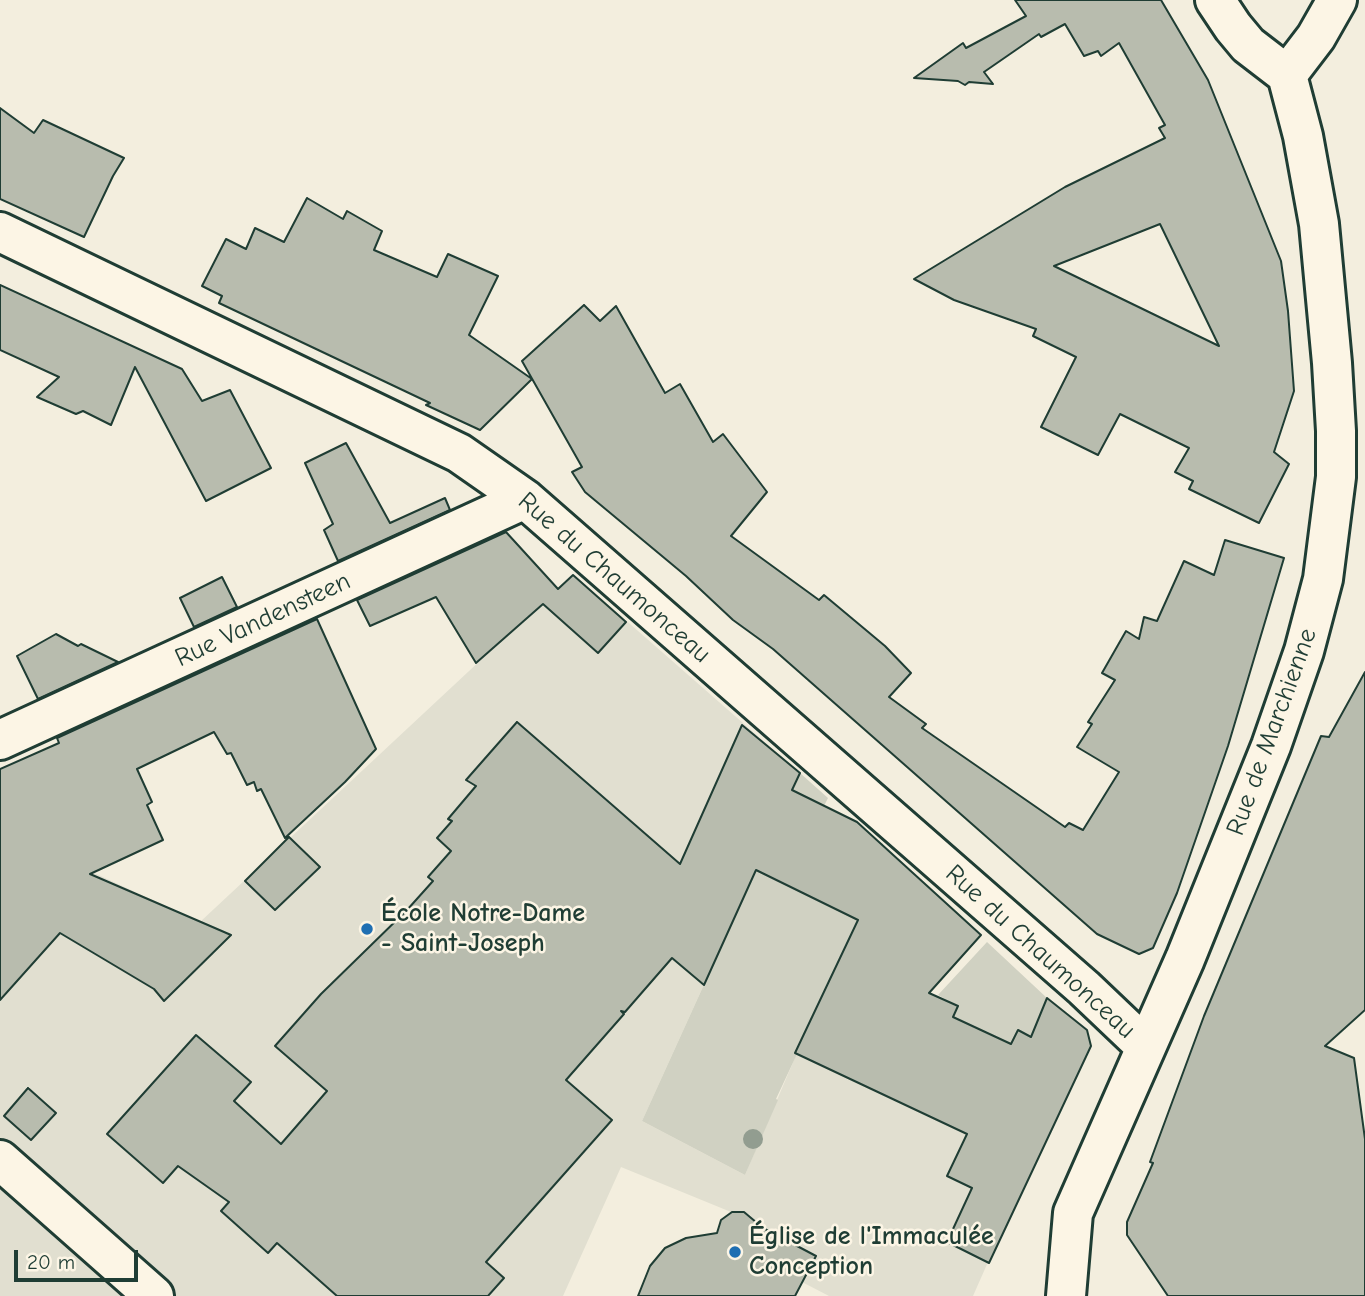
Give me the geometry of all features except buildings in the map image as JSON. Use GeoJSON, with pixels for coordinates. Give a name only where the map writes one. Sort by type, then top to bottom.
{"type":"FeatureCollection","features":[{"type":"Feature","properties":{"kind":"street"},"geometry":{"type":"LineString","coordinates":[[1215,0],[1248,45],[1287,75],[1317,37],[1338,0]]}},
{"type":"Feature","properties":{"kind":"street","name":"Rue de Marchienne"},"geometry":{"type":"LineString","coordinates":[[1069,1295],[1073,1213],[1190,946],[1291,692],[1320,591],[1331,528],[1336,443],[1318,224],[1303,136],[1287,75]]}},
{"type":"Feature","properties":{"kind":"street","name":"Rue du Chaumonceau"},"geometry":{"type":"LineString","coordinates":[[0,232],[459,453],[525,499],[1084,988],[1146,1047]]}},
{"type":"Feature","properties":{"kind":"street","name":"Rue Vandensteen"},"geometry":{"type":"LineString","coordinates":[[0,740],[525,499]]}},
{"type":"Feature","properties":{"kind":"street"},"geometry":{"type":"LineString","coordinates":[[0,1160],[154,1296]]}},
{"type":"Feature","properties":{"kind":"shaded area","name":"École Notre-Dame - Saint-Joseph"},"geometry":{"type":"Polygon","coordinates":[[[573,574],[800,773],[642,1121],[745,1175],[826,985],[1065,1100],[958,1154],[947,1176],[972,1188],[947,1242],[988,1262],[973,1296],[829,1296],[802,1282],[816,1256],[757,1226],[750,1215],[731,1212],[621,1167],[563,1296],[0,1296],[0,935],[64,859],[200,922],[573,574]]]}},
{"type":"Feature","properties":{"kind":"shaded area"},"geometry":{"type":"Polygon","coordinates":[[[800,773],[828,798],[824,806],[792,790],[800,773]]]}},
{"type":"Feature","properties":{"kind":"shaded area"},"geometry":{"type":"Polygon","coordinates":[[[882,843],[887,850],[796,1053],[745,1175],[642,1121],[756,870],[860,892],[882,843]]]}},
{"type":"Feature","properties":{"kind":"shaded area"},"geometry":{"type":"Polygon","coordinates":[[[987,942],[1047,998],[1031,1037],[1011,1044],[974,1027],[962,1050],[942,1040],[958,1006],[938,995],[987,942]]]}},
{"type":"Feature","properties":{"kind":"place","name":"École Notre-Dame - Saint-Joseph"},"geometry":{"type":"Point","coordinates":[367,929]}},
{"type":"Feature","properties":{"kind":"place","name":"Église de l'Immaculée Conception"},"geometry":{"type":"Point","coordinates":[735,1252]}}]}
